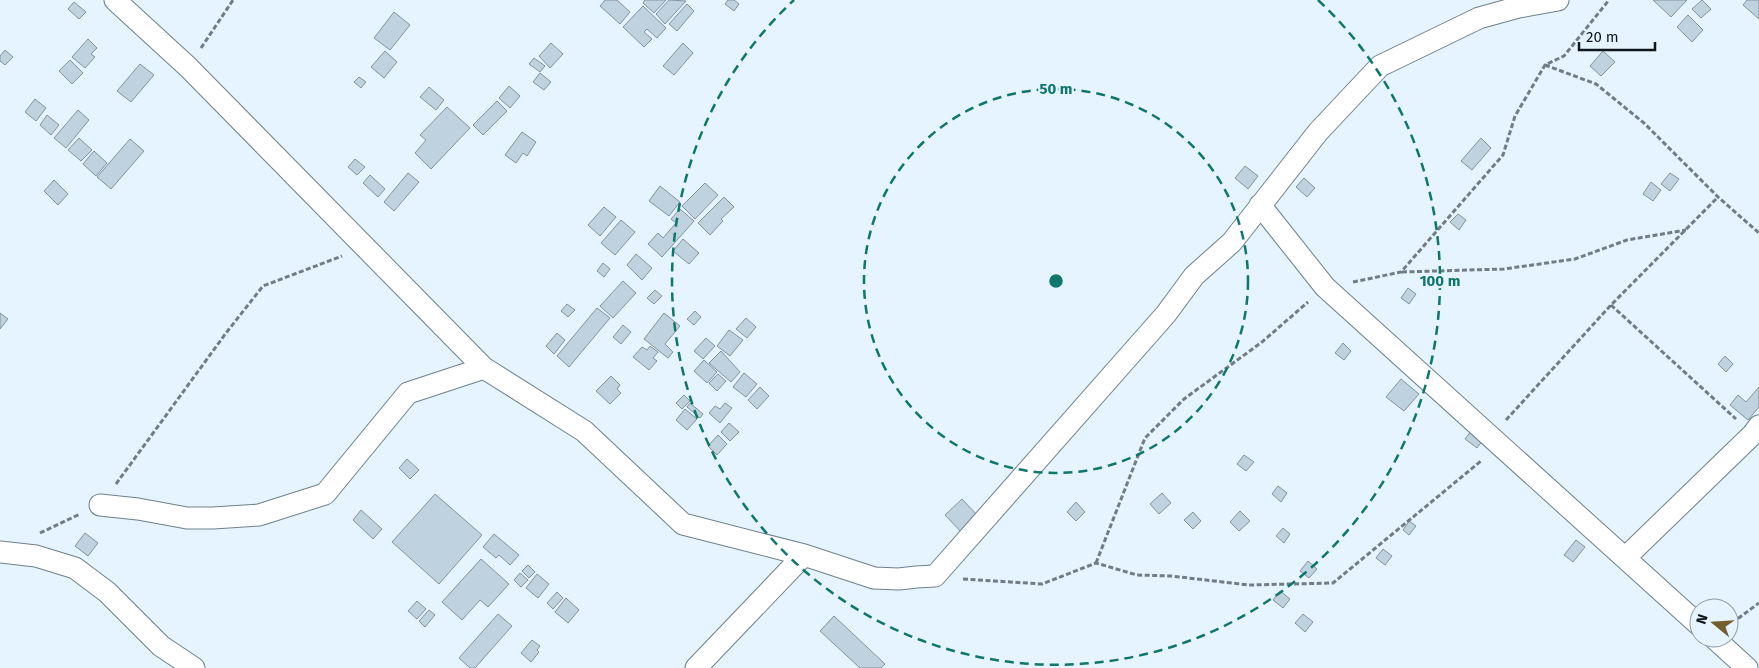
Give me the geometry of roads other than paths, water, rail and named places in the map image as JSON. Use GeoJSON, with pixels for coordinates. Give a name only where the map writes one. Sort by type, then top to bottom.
{"type":"FeatureCollection","features":[{"type":"Feature","properties":{"kind":"street"},"geometry":{"type":"LineString","coordinates":[[114,0],[188,67],[484,368],[584,431],[683,524],[804,555],[874,578],[899,579],[935,576],[1166,314],[1194,276],[1232,242],[1318,132],[1380,66],[1479,18],[1519,7],[1558,0]]}},
{"type":"Feature","properties":{"kind":"street"},"geometry":{"type":"LineString","coordinates":[[1260,206],[1324,287],[1689,616]]}},
{"type":"Feature","properties":{"kind":"street"},"geometry":{"type":"LineString","coordinates":[[100,505],[138,509],[187,518],[213,518],[259,515],[324,494],[408,393],[484,368]]}},
{"type":"Feature","properties":{"kind":"street"},"geometry":{"type":"LineString","coordinates":[[1625,558],[1756,430]]}},
{"type":"Feature","properties":{"kind":"street"},"geometry":{"type":"LineString","coordinates":[[0,552],[36,556],[75,568],[107,592],[162,646],[194,668]]}},
{"type":"Feature","properties":{"kind":"street"},"geometry":{"type":"LineString","coordinates":[[696,668],[804,555]]}},
{"type":"Feature","properties":{"kind":"street"},"geometry":{"type":"LineString","coordinates":[[1725,648],[1747,668]]}}]}
